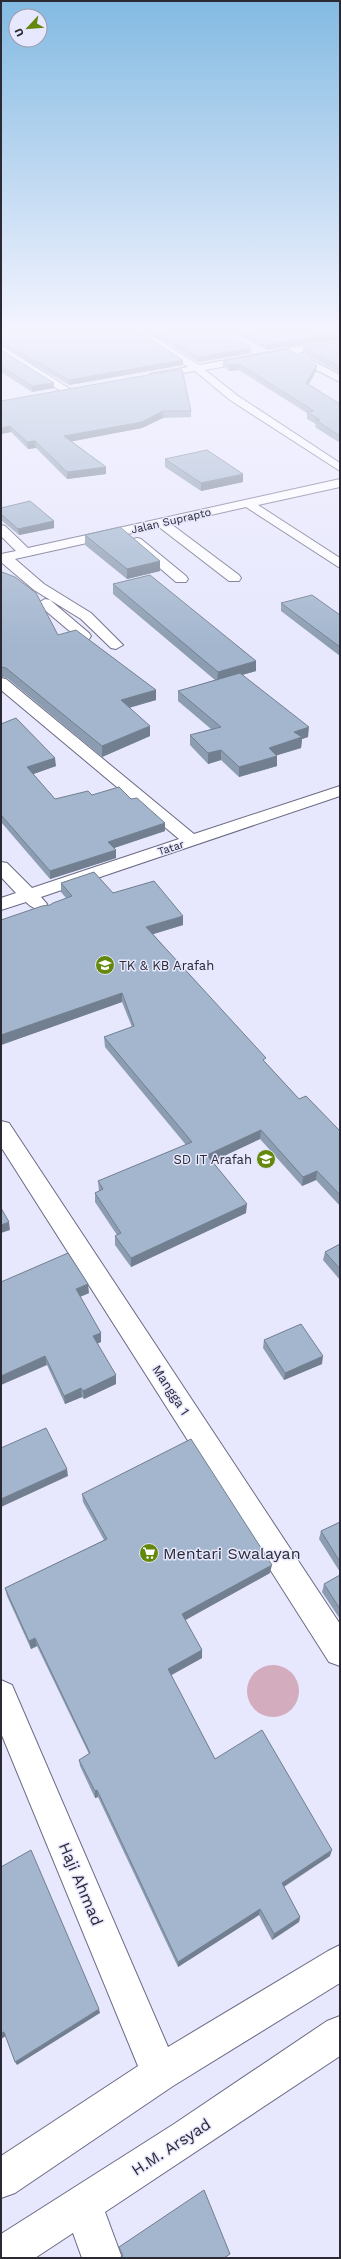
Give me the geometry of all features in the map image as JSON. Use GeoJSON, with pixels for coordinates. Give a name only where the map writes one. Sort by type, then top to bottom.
{"type":"FeatureCollection","features":[{"type":"Feature","properties":{"kind":"street"},"geometry":{"type":"LineString","coordinates":[[291,435],[340,468]]}},
{"type":"Feature","properties":{"kind":"street","name":"Jalan Suprapto"},"geometry":{"type":"LineString","coordinates":[[2,560],[25,552],[125,532],[340,484]]}},
{"type":"Feature","properties":{"kind":"street"},"geometry":{"type":"LineString","coordinates":[[249,504],[340,564]]}},
{"type":"Feature","properties":{"kind":"street"},"geometry":{"type":"LineString","coordinates":[[162,523],[234,578]]}},
{"type":"Feature","properties":{"kind":"street"},"geometry":{"type":"LineString","coordinates":[[1,529],[25,552]]}},
{"type":"Feature","properties":{"kind":"street"},"geometry":{"type":"LineString","coordinates":[[125,532],[181,579]]}},
{"type":"Feature","properties":{"kind":"street"},"geometry":{"type":"LineString","coordinates":[[2,560],[84,636]]}},
{"type":"Feature","properties":{"kind":"street"},"geometry":{"type":"LineString","coordinates":[[2,560],[39,587],[86,616],[116,645]]}},
{"type":"Feature","properties":{"kind":"street"},"geometry":{"type":"LineString","coordinates":[[1,682],[192,841]]}},
{"type":"Feature","properties":{"kind":"street","name":"Tatar"},"geometry":{"type":"LineString","coordinates":[[1,904],[340,791]]}},
{"type":"Feature","properties":{"kind":"street"},"geometry":{"type":"LineString","coordinates":[[1,867],[44,909]]}},
{"type":"Feature","properties":{"kind":"street","name":"Mangga 1"},"geometry":{"type":"LineString","coordinates":[[1,1129],[340,1651]]}},
{"type":"Feature","properties":{"kind":"street","name":"Haji Ahmad"},"geometry":{"type":"LineString","coordinates":[[1,1696],[160,2073]]}},
{"type":"Feature","properties":{"kind":"street"},"geometry":{"type":"LineString","coordinates":[[1,2179],[160,2073],[340,1963]]}},
{"type":"Feature","properties":{"kind":"street","name":"H.M. Arsyad"},"geometry":{"type":"LineString","coordinates":[[1,2257],[83,2205],[340,2034]]}},
{"type":"Feature","properties":{"kind":"street"},"geometry":{"type":"LineString","coordinates":[[83,2205],[102,2258]]}},
{"type":"Feature","properties":{"kind":"shaded area"},"geometry":{"type":"Polygon","coordinates":[[[268,1665],[278,1665],[287,1669],[295,1677],[299,1686],[299,1696],[295,1705],[287,1713],[278,1717],[268,1717],[259,1713],[251,1705],[247,1696],[247,1686],[251,1677],[259,1669],[268,1665]]]}},
{"type":"Feature","properties":{"kind":"building"},"geometry":{"type":"Polygon","coordinates":[[[20,435],[67,435],[64,436],[106,467],[67,472],[35,441],[27,442],[20,435]]]}},
{"type":"Feature","properties":{"kind":"building"},"geometry":{"type":"Polygon","coordinates":[[[207,450],[243,474],[201,483],[165,459],[207,450]]]}},
{"type":"Feature","properties":{"kind":"building"},"geometry":{"type":"Polygon","coordinates":[[[30,501],[54,521],[18,529],[1,514],[1,508],[30,501]]]}},
{"type":"Feature","properties":{"kind":"building"},"geometry":{"type":"Polygon","coordinates":[[[120,527],[160,561],[127,569],[85,535],[120,527]]]}},
{"type":"Feature","properties":{"kind":"building"},"geometry":{"type":"Polygon","coordinates":[[[2,572],[15,577],[36,593],[58,635],[76,630],[156,690],[121,700],[150,726],[102,746],[6,668],[1,667],[2,572]]]}},
{"type":"Feature","properties":{"kind":"building"},"geometry":{"type":"Polygon","coordinates":[[[150,575],[256,661],[218,672],[113,584],[150,575]]]}},
{"type":"Feature","properties":{"kind":"building"},"geometry":{"type":"Polygon","coordinates":[[[312,595],[340,615],[340,647],[281,603],[312,595]]]}},
{"type":"Feature","properties":{"kind":"building"},"geometry":{"type":"Polygon","coordinates":[[[240,673],[309,727],[294,732],[302,737],[269,748],[277,756],[239,767],[221,750],[208,753],[190,735],[221,727],[178,691],[240,673]]]}},
{"type":"Feature","properties":{"kind":"building"},"geometry":{"type":"Polygon","coordinates":[[[16,718],[55,758],[27,767],[55,799],[88,791],[92,795],[119,787],[131,799],[137,798],[165,823],[108,842],[116,850],[50,871],[1,815],[1,724],[16,718]]]}},
{"type":"Feature","properties":{"kind":"building"},"geometry":{"type":"Polygon","coordinates":[[[94,872],[113,893],[154,881],[183,916],[146,927],[266,1058],[263,1060],[299,1099],[306,1096],[340,1131],[340,1195],[317,1171],[303,1177],[261,1130],[207,1155],[247,1204],[131,1258],[115,1236],[121,1233],[95,1193],[103,1189],[98,1181],[192,1142],[104,1037],[134,1026],[122,993],[1,1035],[1,920],[42,906],[50,905],[72,896],[61,883],[94,872]]]}},
{"type":"Feature","properties":{"kind":"building"},"geometry":{"type":"Polygon","coordinates":[[[1,1208],[9,1222],[1,1225],[1,1208]]]}},
{"type":"Feature","properties":{"kind":"building"},"geometry":{"type":"Polygon","coordinates":[[[340,1244],[340,1269],[325,1252],[340,1244]]]}},
{"type":"Feature","properties":{"kind":"building"},"geometry":{"type":"Polygon","coordinates":[[[68,1253],[88,1284],[76,1289],[101,1333],[93,1336],[116,1375],[83,1391],[81,1388],[64,1396],[45,1356],[1,1376],[1,1282],[68,1253]]]}},
{"type":"Feature","properties":{"kind":"building"},"geometry":{"type":"Polygon","coordinates":[[[301,1324],[323,1356],[285,1373],[264,1340],[301,1324]]]}},
{"type":"Feature","properties":{"kind":"building"},"geometry":{"type":"Polygon","coordinates":[[[46,1428],[67,1469],[1,1499],[1,1448],[46,1428]]]}},
{"type":"Feature","properties":{"kind":"building"},"geometry":{"type":"Polygon","coordinates":[[[191,1439],[272,1565],[182,1614],[202,1650],[168,1669],[215,1759],[262,1730],[332,1850],[282,1883],[300,1917],[274,1934],[260,1909],[178,1962],[97,1790],[95,1791],[79,1760],[90,1753],[35,1638],[29,1641],[5,1588],[107,1539],[82,1494],[191,1439]]]}},
{"type":"Feature","properties":{"kind":"building"},"geometry":{"type":"Polygon","coordinates":[[[340,1522],[340,1562],[321,1531],[340,1522]]]}},
{"type":"Feature","properties":{"kind":"building"},"geometry":{"type":"Polygon","coordinates":[[[340,1575],[340,1609],[324,1584],[340,1575]]]}},
{"type":"Feature","properties":{"kind":"building"},"geometry":{"type":"Polygon","coordinates":[[[31,1850],[99,2009],[15,2062],[4,2032],[1,2033],[1,1867],[31,1850]]]}},
{"type":"Feature","properties":{"kind":"building"},"geometry":{"type":"Polygon","coordinates":[[[204,2190],[230,2254],[224,2258],[119,2258],[123,2256],[119,2247],[204,2190]]]}},
{"type":"Feature","properties":{"kind":"place","name":"TK & KB Arafah"},"geometry":{"type":"Point","coordinates":[105,965]}},
{"type":"Feature","properties":{"kind":"place","name":"SD IT Arafah"},"geometry":{"type":"Point","coordinates":[266,1159]}},
{"type":"Feature","properties":{"kind":"place","name":"Mentari Swalayan"},"geometry":{"type":"Point","coordinates":[149,1553]}}]}
